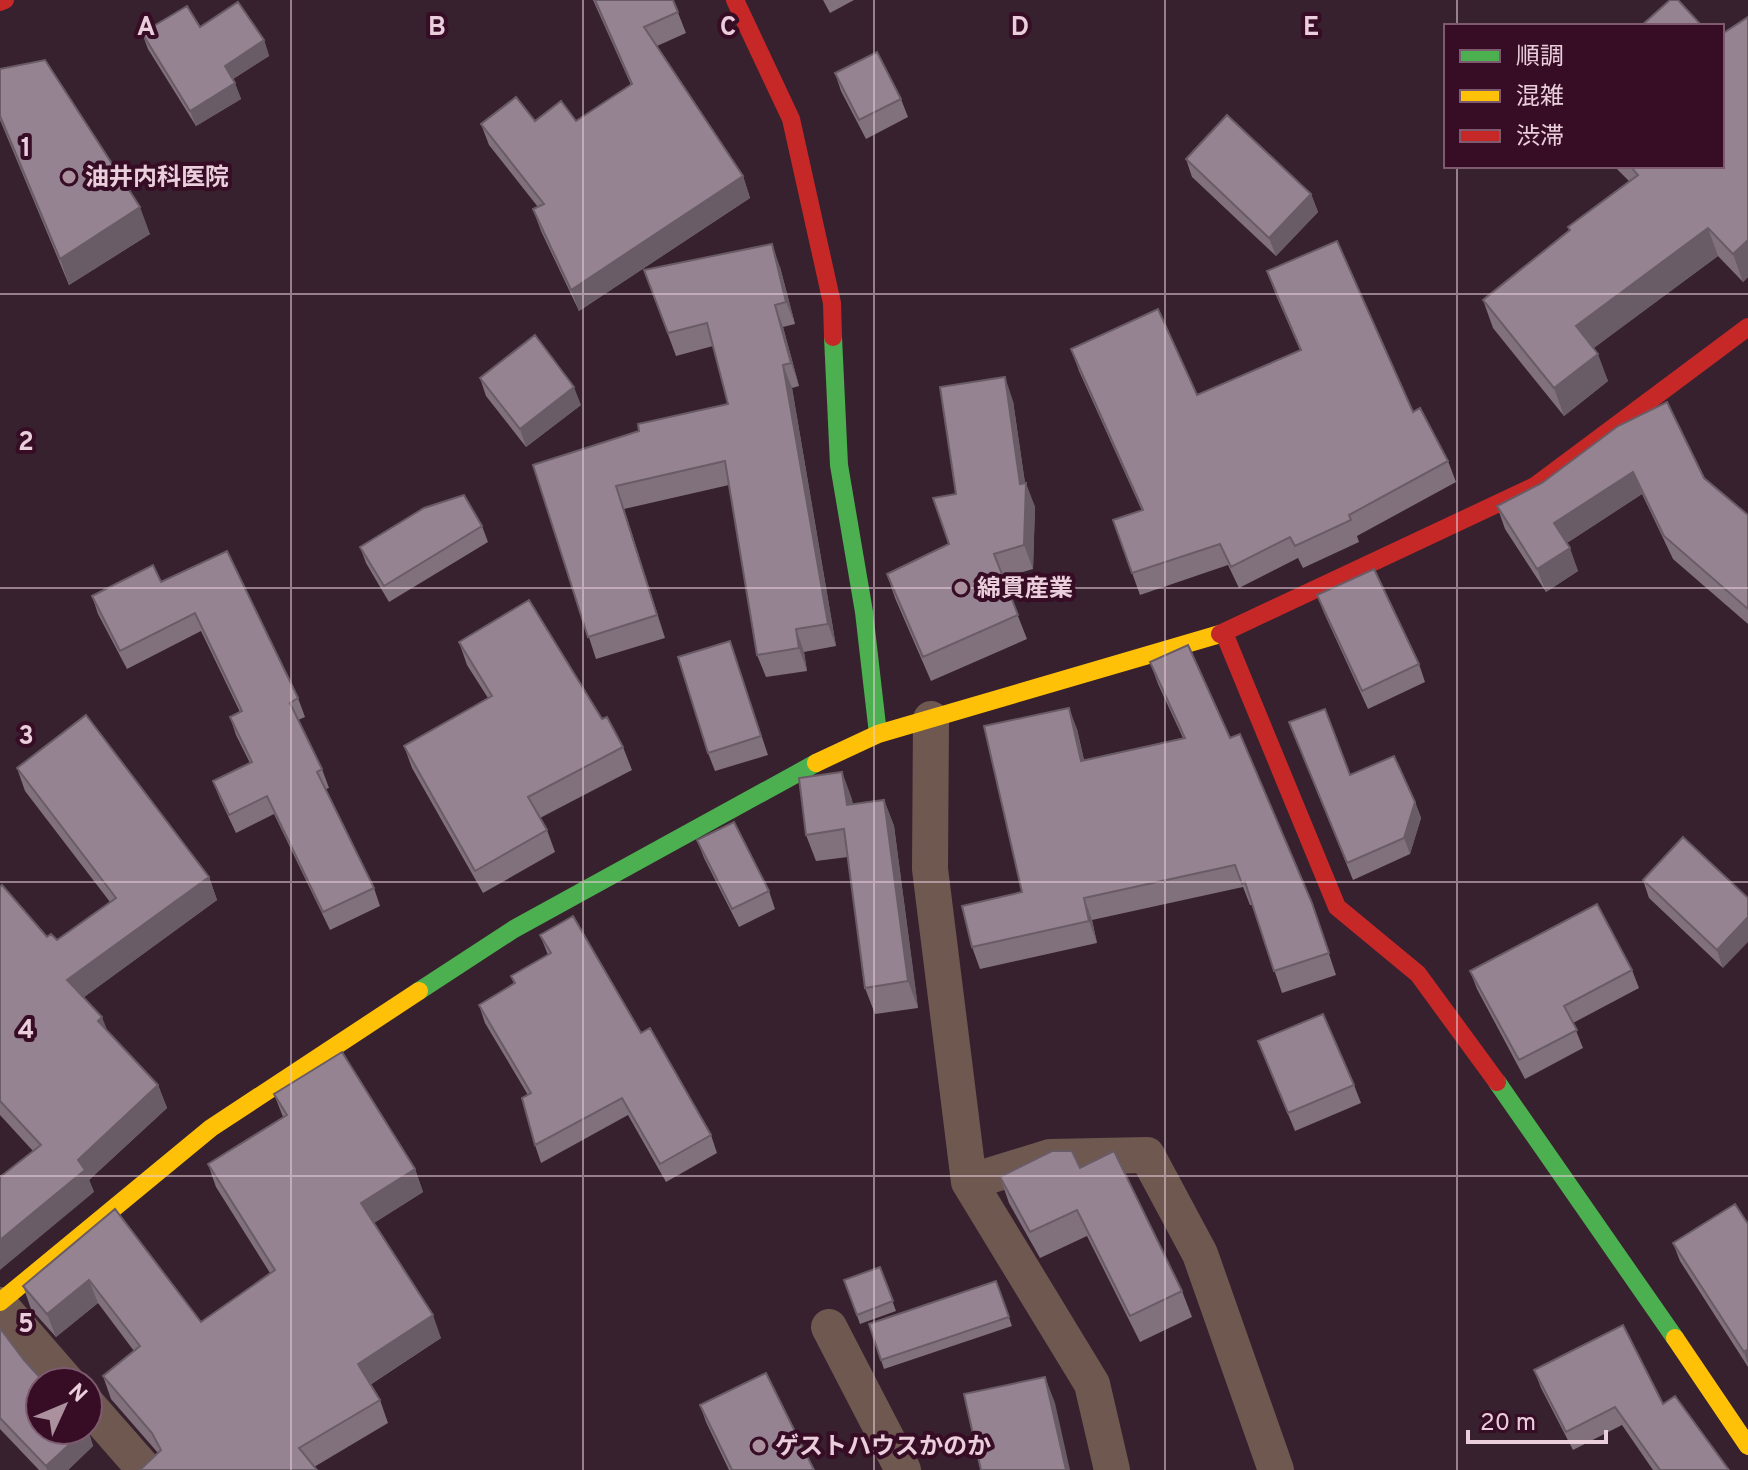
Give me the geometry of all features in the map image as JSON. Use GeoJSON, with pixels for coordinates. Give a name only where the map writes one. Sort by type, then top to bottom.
{"type":"FeatureCollection","features":[{"type":"Feature","properties":{"kind":"street"},"geometry":{"type":"LineString","coordinates":[[735,0],[791,119],[832,303],[839,465],[864,612],[878,734]]}},
{"type":"Feature","properties":{"kind":"street"},"geometry":{"type":"LineString","coordinates":[[53,1366],[0,1304],[211,1128],[514,929],[777,782],[878,734],[1224,633],[1535,486],[1748,327]]}},
{"type":"Feature","properties":{"kind":"street"},"geometry":{"type":"LineString","coordinates":[[1224,633],[1337,907],[1418,974],[1549,1153],[1748,1446]]}},
{"type":"Feature","properties":{"kind":"street"},"geometry":{"type":"LineString","coordinates":[[931,719],[930,869],[969,1182],[1092,1384],[1112,1470]]}},
{"type":"Feature","properties":{"kind":"street"},"geometry":{"type":"LineString","coordinates":[[969,1182],[1050,1157],[1147,1155],[1200,1254],[1276,1470]]}},
{"type":"Feature","properties":{"kind":"street"},"geometry":{"type":"LineString","coordinates":[[829,1327],[903,1470]]}},
{"type":"Feature","properties":{"kind":"street"},"geometry":{"type":"LineString","coordinates":[[104,1423],[145,1470]]}},
{"type":"Feature","properties":{"kind":"building"},"geometry":{"type":"Polygon","coordinates":[[[595,0],[673,0],[678,12],[644,27],[743,176],[571,290],[533,209],[544,204],[481,124],[516,97],[535,121],[561,101],[576,121],[632,84],[595,0]]]}},
{"type":"Feature","properties":{"kind":"building"},"geometry":{"type":"Polygon","coordinates":[[[1670,0],[1678,0],[1700,24],[1643,24],[1670,0]]]}},
{"type":"Feature","properties":{"kind":"building"},"geometry":{"type":"Polygon","coordinates":[[[238,2],[264,40],[225,66],[235,83],[190,111],[142,33],[187,6],[200,27],[238,2]]]}},
{"type":"Feature","properties":{"kind":"building"},"geometry":{"type":"Polygon","coordinates":[[[1748,17],[1748,240],[1733,254],[1708,228],[1576,326],[1598,354],[1554,388],[1483,300],[1570,230],[1568,227],[1638,175],[1632,168],[1724,168],[1724,33],[1748,17]]]}},
{"type":"Feature","properties":{"kind":"building"},"geometry":{"type":"Polygon","coordinates":[[[877,52],[901,99],[859,120],[835,73],[877,52]]]}},
{"type":"Feature","properties":{"kind":"building","name":"油井内科医院"},"geometry":{"type":"Polygon","coordinates":[[[45,60],[140,207],[60,259],[0,116],[0,69],[45,60]]]}},
{"type":"Feature","properties":{"kind":"building"},"geometry":{"type":"Polygon","coordinates":[[[1227,115],[1311,194],[1269,238],[1186,159],[1227,115]]]}},
{"type":"Feature","properties":{"kind":"building"},"geometry":{"type":"Polygon","coordinates":[[[1337,241],[1413,412],[1420,408],[1448,461],[1349,515],[1351,520],[1295,546],[1290,537],[1231,567],[1220,544],[1132,573],[1113,520],[1143,510],[1071,349],[1158,309],[1197,395],[1301,350],[1267,271],[1337,241]]]}},
{"type":"Feature","properties":{"kind":"building"},"geometry":{"type":"Polygon","coordinates":[[[772,244],[786,302],[775,305],[791,363],[783,365],[828,624],[796,629],[799,648],[757,655],[725,461],[616,486],[657,615],[588,637],[533,465],[639,431],[638,424],[728,404],[707,323],[668,333],[644,270],[772,244]]]}},
{"type":"Feature","properties":{"kind":"building"},"geometry":{"type":"Polygon","coordinates":[[[535,335],[574,387],[520,429],[480,378],[535,335]]]}},
{"type":"Feature","properties":{"kind":"building"},"geometry":{"type":"Polygon","coordinates":[[[1005,377],[1020,484],[1026,483],[1024,545],[994,554],[1018,615],[923,657],[887,574],[949,544],[933,498],[956,494],[940,387],[1005,377]]]}},
{"type":"Feature","properties":{"kind":"building"},"geometry":{"type":"Polygon","coordinates":[[[1667,402],[1704,478],[1748,515],[1748,609],[1664,536],[1633,472],[1554,523],[1570,548],[1537,569],[1497,506],[1542,483],[1618,426],[1667,402]]]}},
{"type":"Feature","properties":{"kind":"building"},"geometry":{"type":"Polygon","coordinates":[[[464,495],[482,526],[384,586],[360,547],[424,508],[464,495]]]}},
{"type":"Feature","properties":{"kind":"building"},"geometry":{"type":"Polygon","coordinates":[[[227,551],[298,698],[290,703],[322,769],[317,772],[374,888],[323,912],[267,796],[229,815],[213,781],[252,762],[230,717],[242,711],[195,613],[120,651],[92,596],[153,565],[161,582],[227,551]]]}},
{"type":"Feature","properties":{"kind":"building"},"geometry":{"type":"Polygon","coordinates":[[[1374,569],[1419,664],[1362,691],[1317,595],[1374,569]]]}},
{"type":"Feature","properties":{"kind":"building"},"geometry":{"type":"Polygon","coordinates":[[[529,600],[602,719],[607,717],[623,747],[528,797],[547,830],[475,871],[404,746],[492,696],[459,642],[529,600]]]}},
{"type":"Feature","properties":{"kind":"building"},"geometry":{"type":"Polygon","coordinates":[[[730,641],[761,736],[708,753],[678,657],[730,641]]]}},
{"type":"Feature","properties":{"kind":"building"},"geometry":{"type":"Polygon","coordinates":[[[1188,645],[1230,738],[1240,734],[1312,903],[1329,953],[1274,971],[1245,882],[1242,884],[1235,865],[1084,898],[1089,921],[972,947],[962,906],[1022,892],[984,726],[1069,708],[1081,761],[1185,738],[1150,662],[1188,645]]]}},
{"type":"Feature","properties":{"kind":"building"},"geometry":{"type":"Polygon","coordinates":[[[1325,709],[1350,775],[1394,756],[1415,802],[1404,838],[1347,863],[1289,722],[1325,709]]]}},
{"type":"Feature","properties":{"kind":"building"},"geometry":{"type":"Polygon","coordinates":[[[86,715],[209,877],[67,980],[102,1017],[98,1021],[158,1085],[78,1160],[85,1170],[0,1240],[0,1177],[41,1145],[0,1101],[0,887],[2,885],[47,937],[51,934],[57,940],[116,898],[17,768],[86,715]]]}},
{"type":"Feature","properties":{"kind":"building"},"geometry":{"type":"Polygon","coordinates":[[[842,772],[847,805],[884,800],[908,981],[865,988],[844,829],[806,835],[799,778],[842,772]]]}},
{"type":"Feature","properties":{"kind":"building"},"geometry":{"type":"Polygon","coordinates":[[[734,822],[769,891],[732,909],[697,840],[734,822]]]}},
{"type":"Feature","properties":{"kind":"building"},"geometry":{"type":"Polygon","coordinates":[[[1683,837],[1748,898],[1748,917],[1717,950],[1643,880],[1683,837]]]}},
{"type":"Feature","properties":{"kind":"building"},"geometry":{"type":"Polygon","coordinates":[[[1597,904],[1632,970],[1564,1006],[1577,1030],[1519,1060],[1470,971],[1597,904]]]}},
{"type":"Feature","properties":{"kind":"building"},"geometry":{"type":"Polygon","coordinates":[[[573,916],[641,1033],[650,1028],[711,1135],[660,1164],[622,1098],[535,1145],[522,1098],[531,1093],[479,1005],[515,983],[511,976],[551,953],[540,935],[573,916]]]}},
{"type":"Feature","properties":{"kind":"building"},"geometry":{"type":"Polygon","coordinates":[[[1323,1014],[1354,1085],[1288,1113],[1258,1041],[1323,1014]]]}},
{"type":"Feature","properties":{"kind":"building"},"geometry":{"type":"Polygon","coordinates":[[[342,1052],[415,1169],[361,1203],[433,1315],[358,1364],[380,1400],[299,1448],[317,1470],[140,1470],[161,1450],[152,1433],[104,1375],[140,1346],[89,1280],[47,1314],[23,1286],[115,1209],[201,1322],[275,1270],[208,1164],[287,1115],[274,1094],[342,1052]]]}},
{"type":"Feature","properties":{"kind":"building"},"geometry":{"type":"Polygon","coordinates":[[[1052,1151],[1072,1151],[1080,1168],[1114,1151],[1182,1291],[1130,1316],[1077,1210],[1030,1232],[1000,1177],[1052,1151]]]}},
{"type":"Feature","properties":{"kind":"building"},"geometry":{"type":"Polygon","coordinates":[[[1735,1204],[1748,1224],[1748,1349],[1744,1352],[1673,1243],[1735,1204]]]}},
{"type":"Feature","properties":{"kind":"building"},"geometry":{"type":"Polygon","coordinates":[[[880,1267],[893,1301],[857,1315],[844,1280],[880,1267]]]}},
{"type":"Feature","properties":{"kind":"building"},"geometry":{"type":"Polygon","coordinates":[[[996,1281],[1009,1317],[881,1360],[869,1324],[996,1281]]]}},
{"type":"Feature","properties":{"kind":"building"},"geometry":{"type":"Polygon","coordinates":[[[1623,1325],[1663,1404],[1675,1396],[1729,1470],[1660,1470],[1615,1407],[1566,1432],[1534,1370],[1623,1325]]]}},
{"type":"Feature","properties":{"kind":"building"},"geometry":{"type":"Polygon","coordinates":[[[0,1328],[29,1366],[24,1366],[24,1443],[0,1418],[0,1328]]]}},
{"type":"Feature","properties":{"kind":"building","name":"ゲストハウスかのか"},"geometry":{"type":"Polygon","coordinates":[[[766,1373],[814,1470],[732,1470],[700,1405],[766,1373]]]}},
{"type":"Feature","properties":{"kind":"building"},"geometry":{"type":"Polygon","coordinates":[[[1045,1377],[1066,1470],[981,1470],[964,1394],[1045,1377]]]}},
{"type":"Feature","properties":{"kind":"building"},"geometry":{"type":"Polygon","coordinates":[[[27,1446],[68,1446],[46,1466],[27,1446]]]}},
{"type":"Feature","properties":{"kind":"traffic: fast"},"geometry":{"type":"LineString","coordinates":[[833,337],[839,465],[864,612],[878,734]]}},
{"type":"Feature","properties":{"kind":"traffic: fast"},"geometry":{"type":"LineString","coordinates":[[419,991],[514,929],[816,763]]}},
{"type":"Feature","properties":{"kind":"traffic: fast"},"geometry":{"type":"LineString","coordinates":[[1497,1082],[1675,1338]]}},
{"type":"Feature","properties":{"kind":"traffic: slow"},"geometry":{"type":"LineString","coordinates":[[816,763],[878,734],[1220,634]]}},
{"type":"Feature","properties":{"kind":"traffic: slow"},"geometry":{"type":"LineString","coordinates":[[0,1302],[211,1128],[419,991]]}},
{"type":"Feature","properties":{"kind":"traffic: slow"},"geometry":{"type":"LineString","coordinates":[[1675,1338],[1748,1446]]}},
{"type":"Feature","properties":{"kind":"traffic: jam"},"geometry":{"type":"LineString","coordinates":[[0,2],[5,0]]}},
{"type":"Feature","properties":{"kind":"traffic: jam"},"geometry":{"type":"LineString","coordinates":[[735,0],[791,119],[832,303],[833,337]]}},
{"type":"Feature","properties":{"kind":"traffic: jam"},"geometry":{"type":"LineString","coordinates":[[1220,634],[1535,486],[1748,327]]}},
{"type":"Feature","properties":{"kind":"traffic: jam"},"geometry":{"type":"LineString","coordinates":[[1224,633],[1337,907],[1418,974],[1497,1082]]}},
{"type":"Feature","properties":{"kind":"place","name":"油井内科医院"},"geometry":{"type":"Point","coordinates":[69,177]}},
{"type":"Feature","properties":{"kind":"place","name":"綿貫産業"},"geometry":{"type":"Point","coordinates":[961,588]}},
{"type":"Feature","properties":{"kind":"place","name":"ゲストハウスかのか"},"geometry":{"type":"Point","coordinates":[759,1446]}}]}
